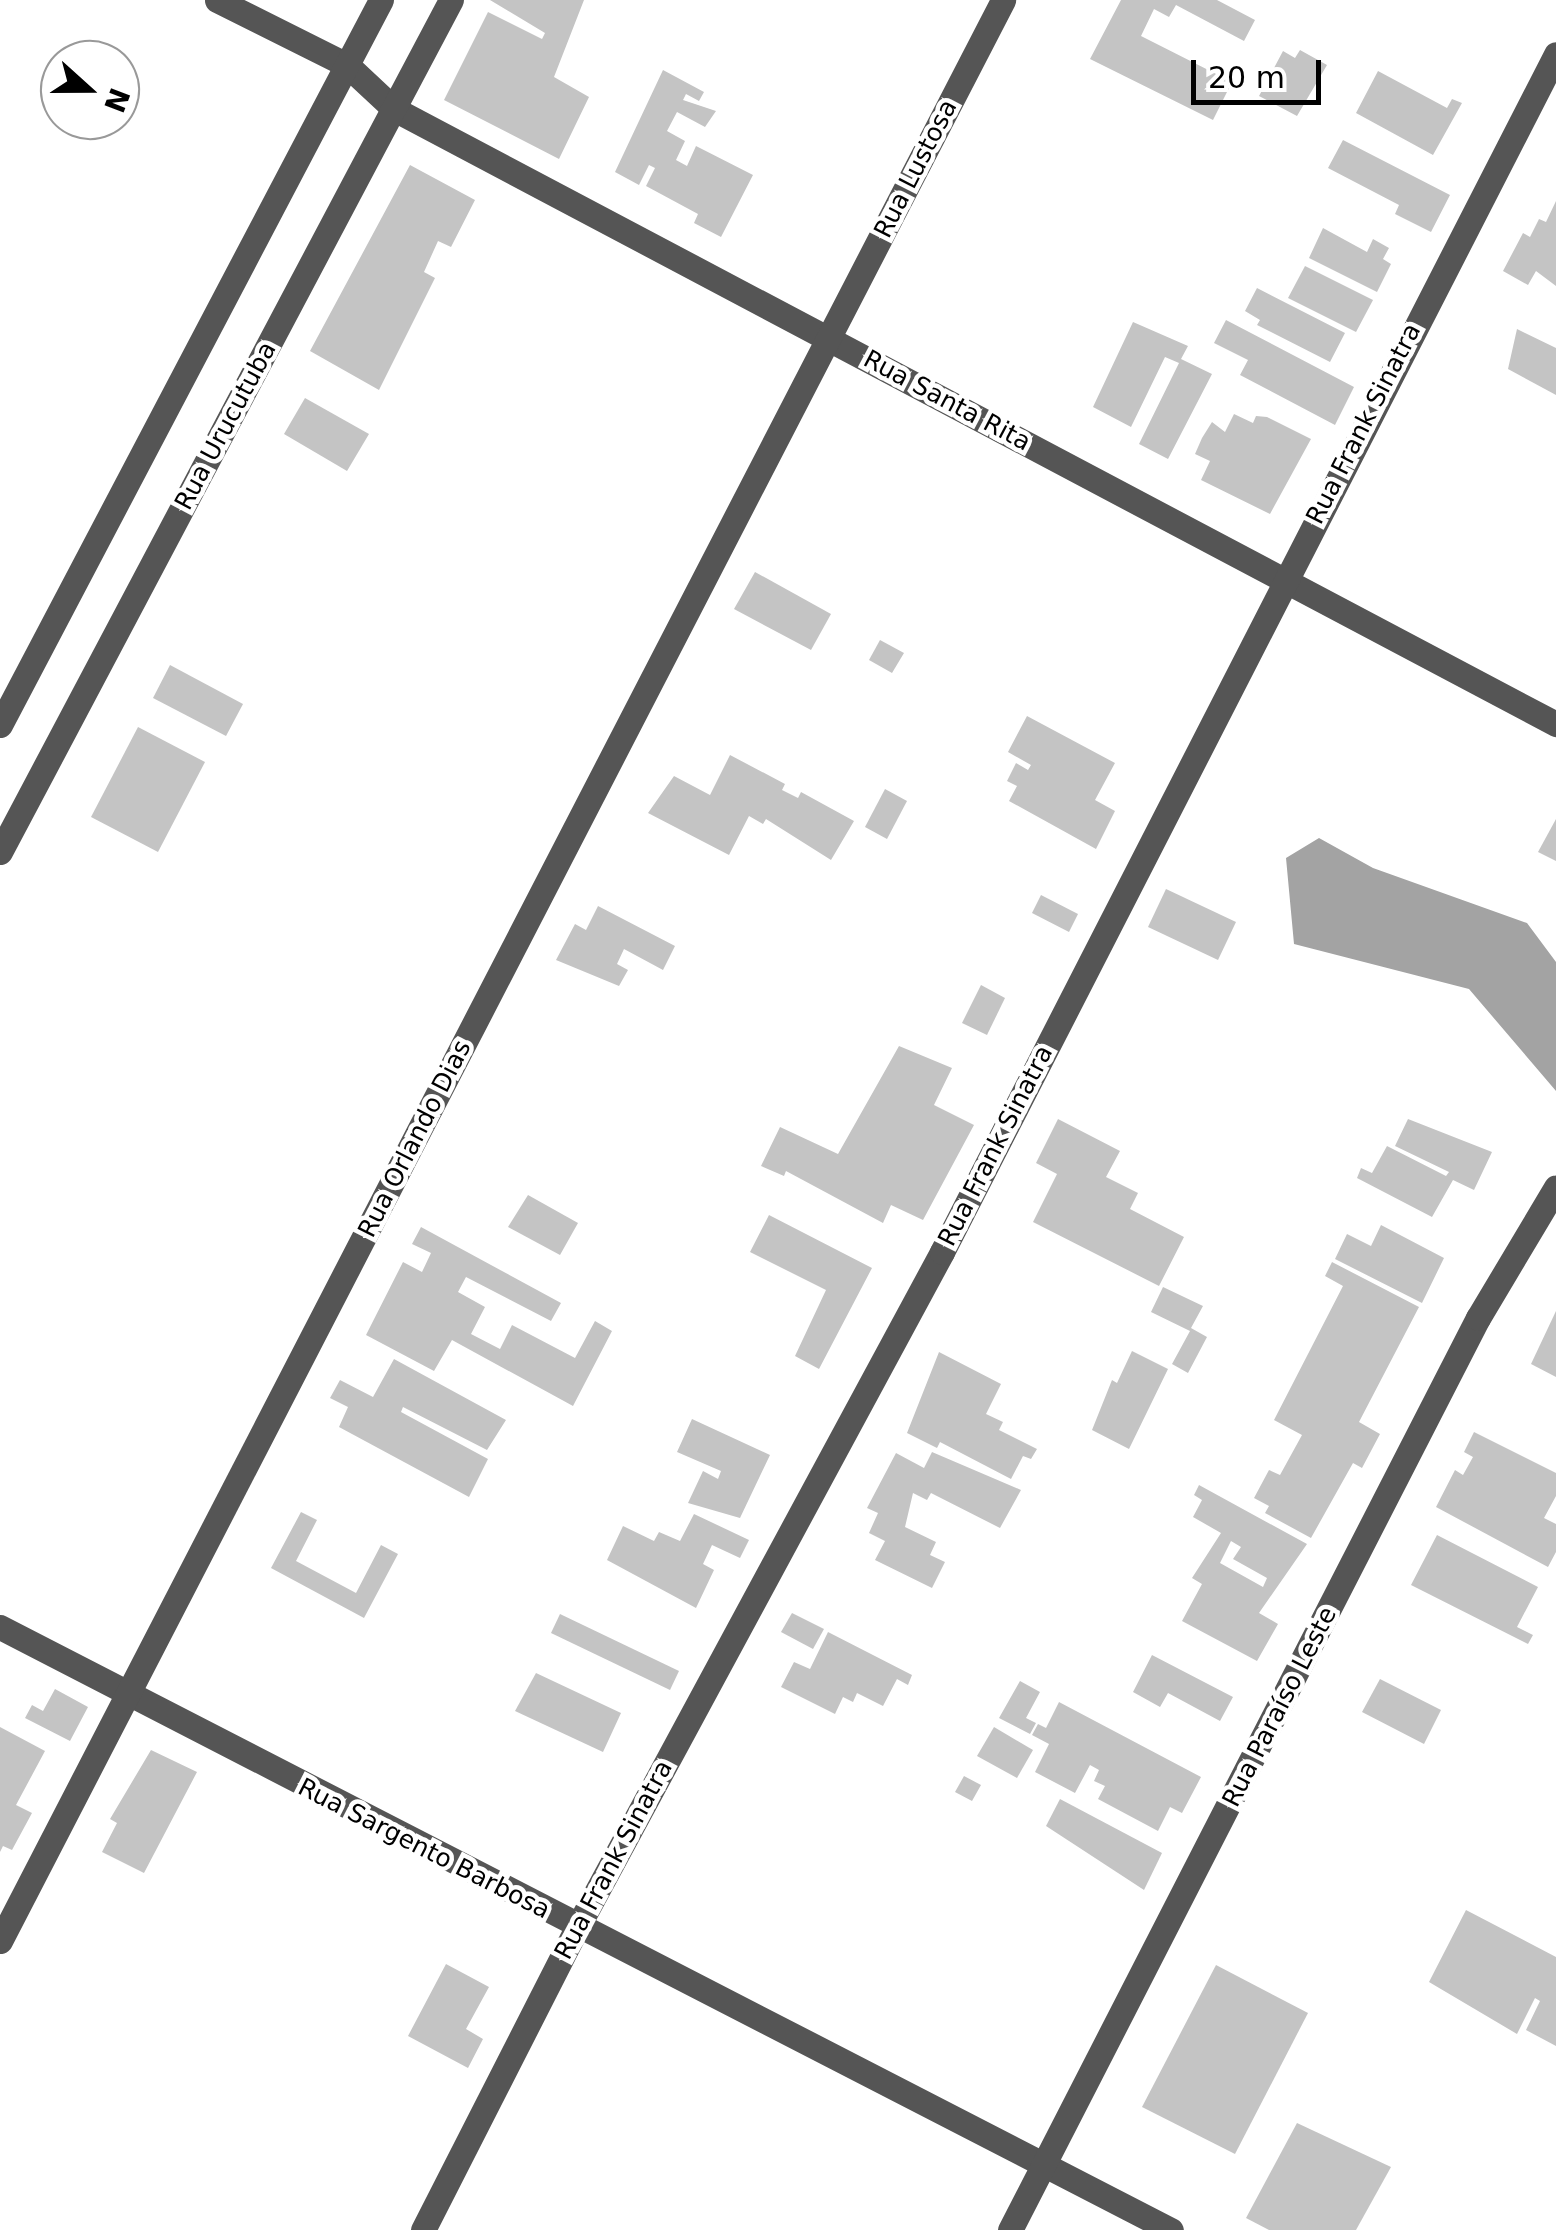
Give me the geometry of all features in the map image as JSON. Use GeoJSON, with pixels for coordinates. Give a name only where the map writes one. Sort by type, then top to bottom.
{"type":"FeatureCollection","features":[{"type":"Feature","properties":{"kind":"street","name":"Rua Santa Rita"},"geometry":{"type":"LineString","coordinates":[[217,0],[347,66],[394,109],[1556,724]]}},
{"type":"Feature","properties":{"kind":"street"},"geometry":{"type":"LineString","coordinates":[[0,725],[380,0]]}},
{"type":"Feature","properties":{"kind":"street","name":"Rua Urucutuba"},"geometry":{"type":"LineString","coordinates":[[0,852],[451,0]]}},
{"type":"Feature","properties":{"kind":"street","name":"Rua Lustosa"},"geometry":{"type":"LineString","coordinates":[[829,337],[1003,0]]}},
{"type":"Feature","properties":{"kind":"street","name":"Rua Frank Sinatra"},"geometry":{"type":"LineString","coordinates":[[423,2230],[577,1928],[942,1252],[1282,582],[1556,54]]}},
{"type":"Feature","properties":{"kind":"street","name":"Rua Orlando Dias"},"geometry":{"type":"LineString","coordinates":[[0,1941],[829,337]]}},
{"type":"Feature","properties":{"kind":"street","name":"Rua Paraíso Leste"},"geometry":{"type":"LineString","coordinates":[[1010,2230],[1048,2163],[1469,1335],[1556,1187]]}},
{"type":"Feature","properties":{"kind":"street","name":"Rua Sargento Barbosa"},"geometry":{"type":"LineString","coordinates":[[0,1627],[577,1928],[1048,2163],[1171,2230]]}},
{"type":"Feature","properties":{"kind":"shaded area"},"geometry":{"type":"Polygon","coordinates":[[[1319,838],[1373,868],[1527,923],[1556,962],[1556,1091],[1469,989],[1294,944],[1286,858],[1319,838]]]}},
{"type":"Feature","properties":{"kind":"building"},"geometry":{"type":"Polygon","coordinates":[[[490,0],[584,0],[554,77],[589,97],[559,159],[444,100],[488,12],[542,39],[545,33],[490,0]]]}},
{"type":"Feature","properties":{"kind":"building"},"geometry":{"type":"Polygon","coordinates":[[[1121,0],[1217,0],[1255,20],[1244,41],[1176,5],[1169,17],[1154,9],[1141,36],[1232,82],[1213,120],[1090,59],[1121,0]]]}},
{"type":"Feature","properties":{"kind":"building"},"geometry":{"type":"Polygon","coordinates":[[[1300,50],[1327,65],[1297,116],[1259,96],[1283,51],[1295,58],[1300,50]]]}},
{"type":"Feature","properties":{"kind":"building"},"geometry":{"type":"Polygon","coordinates":[[[663,70],[704,92],[699,101],[686,94],[683,100],[716,111],[705,127],[677,112],[667,131],[685,141],[676,160],[687,166],[696,146],[753,175],[721,237],[694,223],[698,214],[646,186],[655,168],[649,165],[639,185],[615,172],[663,70]]]}},
{"type":"Feature","properties":{"kind":"building"},"geometry":{"type":"Polygon","coordinates":[[[1378,71],[1447,108],[1452,99],[1462,103],[1433,155],[1356,113],[1378,71]]]}},
{"type":"Feature","properties":{"kind":"building"},"geometry":{"type":"Polygon","coordinates":[[[1343,140],[1450,195],[1431,232],[1395,214],[1399,205],[1328,168],[1343,140]]]}},
{"type":"Feature","properties":{"kind":"building"},"geometry":{"type":"Polygon","coordinates":[[[410,165],[475,200],[451,247],[438,241],[424,272],[435,278],[379,390],[310,351],[410,165]]]}},
{"type":"Feature","properties":{"kind":"building"},"geometry":{"type":"Polygon","coordinates":[[[1556,201],[1556,286],[1536,271],[1528,285],[1503,271],[1523,233],[1530,237],[1539,219],[1546,222],[1556,201]]]}},
{"type":"Feature","properties":{"kind":"building"},"geometry":{"type":"Polygon","coordinates":[[[1323,228],[1367,252],[1373,239],[1389,248],[1383,259],[1391,264],[1377,292],[1309,258],[1323,228]]]}},
{"type":"Feature","properties":{"kind":"building"},"geometry":{"type":"Polygon","coordinates":[[[1305,266],[1373,300],[1356,332],[1288,298],[1305,266]]]}},
{"type":"Feature","properties":{"kind":"building"},"geometry":{"type":"Polygon","coordinates":[[[1257,288],[1345,333],[1330,362],[1257,325],[1260,320],[1245,311],[1257,288]]]}},
{"type":"Feature","properties":{"kind":"building"},"geometry":{"type":"Polygon","coordinates":[[[1226,320],[1354,387],[1335,425],[1240,375],[1248,360],[1214,343],[1226,320]]]}},
{"type":"Feature","properties":{"kind":"building"},"geometry":{"type":"Polygon","coordinates":[[[1133,322],[1188,346],[1181,359],[1212,374],[1168,459],[1139,444],[1179,363],[1165,357],[1131,427],[1093,407],[1133,322]]]}},
{"type":"Feature","properties":{"kind":"building"},"geometry":{"type":"Polygon","coordinates":[[[1517,329],[1556,348],[1556,395],[1508,369],[1517,329]]]}},
{"type":"Feature","properties":{"kind":"building"},"geometry":{"type":"Polygon","coordinates":[[[305,398],[369,434],[347,471],[284,434],[305,398]]]}},
{"type":"Feature","properties":{"kind":"building"},"geometry":{"type":"Polygon","coordinates":[[[1234,414],[1253,423],[1256,416],[1267,417],[1311,439],[1270,514],[1201,480],[1210,461],[1195,454],[1202,438],[1212,422],[1225,432],[1234,414]]]}},
{"type":"Feature","properties":{"kind":"building"},"geometry":{"type":"Polygon","coordinates":[[[755,572],[831,614],[811,650],[734,609],[755,572]]]}},
{"type":"Feature","properties":{"kind":"building"},"geometry":{"type":"Polygon","coordinates":[[[880,640],[904,653],[892,673],[869,660],[880,640]]]}},
{"type":"Feature","properties":{"kind":"building"},"geometry":{"type":"Polygon","coordinates":[[[170,665],[243,704],[226,736],[153,698],[170,665]]]}},
{"type":"Feature","properties":{"kind":"building"},"geometry":{"type":"Polygon","coordinates":[[[1027,716],[1115,763],[1095,800],[1115,811],[1096,849],[1009,801],[1017,786],[1007,781],[1016,763],[1028,770],[1031,765],[1008,752],[1027,716]]]}},
{"type":"Feature","properties":{"kind":"building"},"geometry":{"type":"Polygon","coordinates":[[[138,727],[205,762],[158,852],[91,817],[138,727]]]}},
{"type":"Feature","properties":{"kind":"building"},"geometry":{"type":"Polygon","coordinates":[[[730,755],[785,784],[782,790],[798,798],[801,792],[854,821],[831,860],[766,819],[763,824],[749,816],[729,855],[648,813],[674,776],[710,795],[730,755]]]}},
{"type":"Feature","properties":{"kind":"building"},"geometry":{"type":"Polygon","coordinates":[[[885,789],[907,801],[887,839],[865,827],[885,789]]]}},
{"type":"Feature","properties":{"kind":"building"},"geometry":{"type":"Polygon","coordinates":[[[1556,819],[1556,861],[1538,852],[1556,819]]]}},
{"type":"Feature","properties":{"kind":"building"},"geometry":{"type":"Polygon","coordinates":[[[1166,889],[1236,922],[1218,960],[1148,927],[1166,889]]]}},
{"type":"Feature","properties":{"kind":"building"},"geometry":{"type":"Polygon","coordinates":[[[1041,895],[1078,914],[1069,932],[1032,913],[1041,895]]]}},
{"type":"Feature","properties":{"kind":"building"},"geometry":{"type":"Polygon","coordinates":[[[598,906],[675,946],[663,970],[624,949],[617,964],[628,970],[619,986],[556,960],[575,924],[586,930],[598,906]]]}},
{"type":"Feature","properties":{"kind":"building"},"geometry":{"type":"Polygon","coordinates":[[[981,985],[1005,998],[987,1035],[962,1023],[981,985]]]}},
{"type":"Feature","properties":{"kind":"building"},"geometry":{"type":"Polygon","coordinates":[[[899,1046],[952,1068],[934,1105],[974,1125],[923,1220],[891,1205],[883,1223],[786,1171],[784,1176],[761,1166],[780,1127],[838,1154],[899,1046]]]}},
{"type":"Feature","properties":{"kind":"building"},"geometry":{"type":"Polygon","coordinates":[[[1058,1119],[1120,1151],[1106,1177],[1138,1193],[1130,1209],[1184,1237],[1159,1286],[1033,1222],[1057,1174],[1036,1163],[1058,1119]]]}},
{"type":"Feature","properties":{"kind":"building"},"geometry":{"type":"Polygon","coordinates":[[[1408,1119],[1492,1152],[1474,1190],[1453,1180],[1432,1217],[1357,1178],[1361,1168],[1372,1173],[1387,1146],[1446,1176],[1449,1172],[1395,1146],[1408,1119]]]}},
{"type":"Feature","properties":{"kind":"building"},"geometry":{"type":"Polygon","coordinates":[[[528,1195],[578,1223],[560,1255],[508,1227],[528,1195]]]}},
{"type":"Feature","properties":{"kind":"building"},"geometry":{"type":"Polygon","coordinates":[[[769,1215],[872,1268],[819,1369],[795,1356],[826,1290],[750,1252],[769,1215]]]}},
{"type":"Feature","properties":{"kind":"building"},"geometry":{"type":"Polygon","coordinates":[[[1381,1225],[1444,1258],[1422,1303],[1335,1259],[1347,1234],[1371,1246],[1381,1225]]]}},
{"type":"Feature","properties":{"kind":"building"},"geometry":{"type":"Polygon","coordinates":[[[421,1227],[561,1303],[551,1321],[466,1277],[458,1292],[485,1307],[471,1334],[500,1349],[512,1325],[575,1358],[595,1321],[612,1331],[573,1406],[452,1340],[434,1371],[366,1335],[403,1262],[422,1272],[431,1253],[412,1244],[421,1227]]]}},
{"type":"Feature","properties":{"kind":"building"},"geometry":{"type":"Polygon","coordinates":[[[1332,1262],[1419,1307],[1359,1422],[1380,1434],[1362,1468],[1353,1463],[1311,1538],[1265,1513],[1269,1506],[1254,1498],[1269,1470],[1280,1475],[1302,1435],[1274,1420],[1343,1286],[1325,1276],[1332,1262]]]}},
{"type":"Feature","properties":{"kind":"building"},"geometry":{"type":"Polygon","coordinates":[[[1163,1287],[1203,1306],[1191,1328],[1207,1337],[1188,1373],[1172,1364],[1190,1331],[1151,1312],[1163,1287]]]}},
{"type":"Feature","properties":{"kind":"building"},"geometry":{"type":"Polygon","coordinates":[[[1556,1311],[1556,1377],[1531,1364],[1556,1311]]]}},
{"type":"Feature","properties":{"kind":"building"},"geometry":{"type":"Polygon","coordinates":[[[1132,1351],[1168,1369],[1129,1449],[1092,1430],[1112,1380],[1117,1383],[1132,1351]]]}},
{"type":"Feature","properties":{"kind":"building"},"geometry":{"type":"Polygon","coordinates":[[[939,1352],[1001,1384],[986,1414],[1003,1422],[999,1430],[1037,1449],[1031,1459],[1023,1456],[1011,1479],[940,1442],[937,1448],[907,1433],[939,1352]]]}},
{"type":"Feature","properties":{"kind":"building"},"geometry":{"type":"Polygon","coordinates":[[[394,1359],[506,1420],[487,1450],[403,1407],[401,1412],[488,1459],[469,1497],[339,1427],[348,1407],[330,1398],[340,1380],[373,1397],[394,1359]]]}},
{"type":"Feature","properties":{"kind":"building"},"geometry":{"type":"Polygon","coordinates":[[[692,1419],[770,1455],[740,1518],[688,1503],[703,1471],[718,1479],[721,1471],[677,1452],[692,1419]]]}},
{"type":"Feature","properties":{"kind":"building"},"geometry":{"type":"Polygon","coordinates":[[[1474,1432],[1556,1473],[1556,1496],[1544,1518],[1556,1524],[1556,1552],[1548,1567],[1436,1507],[1455,1470],[1463,1475],[1473,1457],[1464,1452],[1474,1432]]]}},
{"type":"Feature","properties":{"kind":"building"},"geometry":{"type":"Polygon","coordinates":[[[932,1452],[1021,1490],[1000,1528],[931,1493],[927,1500],[913,1493],[905,1527],[936,1542],[930,1555],[945,1562],[932,1588],[875,1560],[885,1541],[869,1533],[878,1513],[867,1508],[896,1453],[924,1468],[932,1452]]]}},
{"type":"Feature","properties":{"kind":"building"},"geometry":{"type":"Polygon","coordinates":[[[1199,1485],[1307,1544],[1259,1613],[1278,1624],[1257,1661],[1182,1621],[1202,1584],[1192,1578],[1221,1533],[1193,1517],[1202,1500],[1194,1495],[1199,1485]],[[1231,1541],[1220,1563],[1263,1587],[1267,1578],[1233,1559],[1241,1547],[1231,1541]]]}},
{"type":"Feature","properties":{"kind":"building"},"geometry":{"type":"Polygon","coordinates":[[[301,1512],[317,1520],[296,1561],[356,1593],[381,1545],[398,1554],[364,1618],[271,1568],[301,1512]]]}},
{"type":"Feature","properties":{"kind":"building"},"geometry":{"type":"Polygon","coordinates":[[[694,1514],[749,1540],[740,1558],[712,1545],[703,1564],[714,1570],[696,1608],[607,1560],[623,1526],[654,1541],[659,1532],[680,1541],[694,1514]]]}},
{"type":"Feature","properties":{"kind":"building"},"geometry":{"type":"Polygon","coordinates":[[[1437,1535],[1538,1587],[1517,1627],[1533,1635],[1528,1644],[1411,1585],[1437,1535]]]}},
{"type":"Feature","properties":{"kind":"building"},"geometry":{"type":"Polygon","coordinates":[[[792,1613],[824,1629],[813,1649],[781,1632],[792,1613]]]}},
{"type":"Feature","properties":{"kind":"building"},"geometry":{"type":"Polygon","coordinates":[[[560,1614],[679,1671],[670,1690],[551,1633],[560,1614]]]}},
{"type":"Feature","properties":{"kind":"building"},"geometry":{"type":"Polygon","coordinates":[[[828,1632],[912,1675],[908,1685],[897,1679],[883,1706],[857,1693],[853,1702],[843,1697],[835,1714],[781,1687],[794,1662],[810,1669],[828,1632]]]}},
{"type":"Feature","properties":{"kind":"building"},"geometry":{"type":"Polygon","coordinates":[[[1152,1655],[1233,1697],[1220,1721],[1168,1693],[1160,1707],[1133,1692],[1152,1655]]]}},
{"type":"Feature","properties":{"kind":"building"},"geometry":{"type":"Polygon","coordinates":[[[536,1673],[621,1713],[603,1752],[515,1711],[536,1673]]]}},
{"type":"Feature","properties":{"kind":"building"},"geometry":{"type":"Polygon","coordinates":[[[1380,1679],[1441,1710],[1424,1744],[1362,1712],[1380,1679]]]}},
{"type":"Feature","properties":{"kind":"building"},"geometry":{"type":"Polygon","coordinates":[[[1020,1681],[1040,1692],[1026,1718],[1036,1723],[1030,1734],[999,1718],[1020,1681]]]}},
{"type":"Feature","properties":{"kind":"building"},"geometry":{"type":"Polygon","coordinates":[[[55,1689],[88,1707],[70,1741],[25,1718],[32,1705],[43,1711],[55,1689]]]}},
{"type":"Feature","properties":{"kind":"building"},"geometry":{"type":"Polygon","coordinates":[[[1059,1702],[1201,1777],[1182,1813],[1170,1807],[1158,1831],[1098,1799],[1105,1786],[1094,1781],[1099,1770],[1090,1765],[1075,1793],[1035,1772],[1049,1744],[1032,1735],[1038,1724],[1046,1728],[1059,1702]]]}},
{"type":"Feature","properties":{"kind":"building"},"geometry":{"type":"Polygon","coordinates":[[[0,1727],[45,1751],[16,1805],[32,1813],[12,1850],[3,1846],[0,1852],[0,1727]]]}},
{"type":"Feature","properties":{"kind":"building"},"geometry":{"type":"Polygon","coordinates":[[[994,1727],[1033,1750],[1017,1778],[977,1756],[994,1727]]]}},
{"type":"Feature","properties":{"kind":"building"},"geometry":{"type":"Polygon","coordinates":[[[151,1750],[197,1772],[144,1873],[102,1852],[117,1823],[110,1819],[151,1750]]]}},
{"type":"Feature","properties":{"kind":"building"},"geometry":{"type":"Polygon","coordinates":[[[964,1776],[981,1785],[972,1801],[955,1792],[964,1776]]]}},
{"type":"Feature","properties":{"kind":"building"},"geometry":{"type":"Polygon","coordinates":[[[1060,1799],[1162,1853],[1144,1890],[1046,1826],[1060,1799]]]}},
{"type":"Feature","properties":{"kind":"building"},"geometry":{"type":"Polygon","coordinates":[[[1466,1910],[1556,1957],[1556,2046],[1526,2030],[1540,2001],[1535,1998],[1517,2034],[1429,1982],[1466,1910]]]}},
{"type":"Feature","properties":{"kind":"building"},"geometry":{"type":"Polygon","coordinates":[[[446,1964],[489,1987],[466,2029],[483,2039],[468,2068],[408,2036],[446,1964]]]}},
{"type":"Feature","properties":{"kind":"building"},"geometry":{"type":"Polygon","coordinates":[[[1216,1965],[1308,2013],[1235,2154],[1142,2107],[1216,1965]]]}},
{"type":"Feature","properties":{"kind":"building"},"geometry":{"type":"Polygon","coordinates":[[[1297,2123],[1391,2167],[1356,2230],[1269,2230],[1246,2218],[1297,2123]]]}}]}
